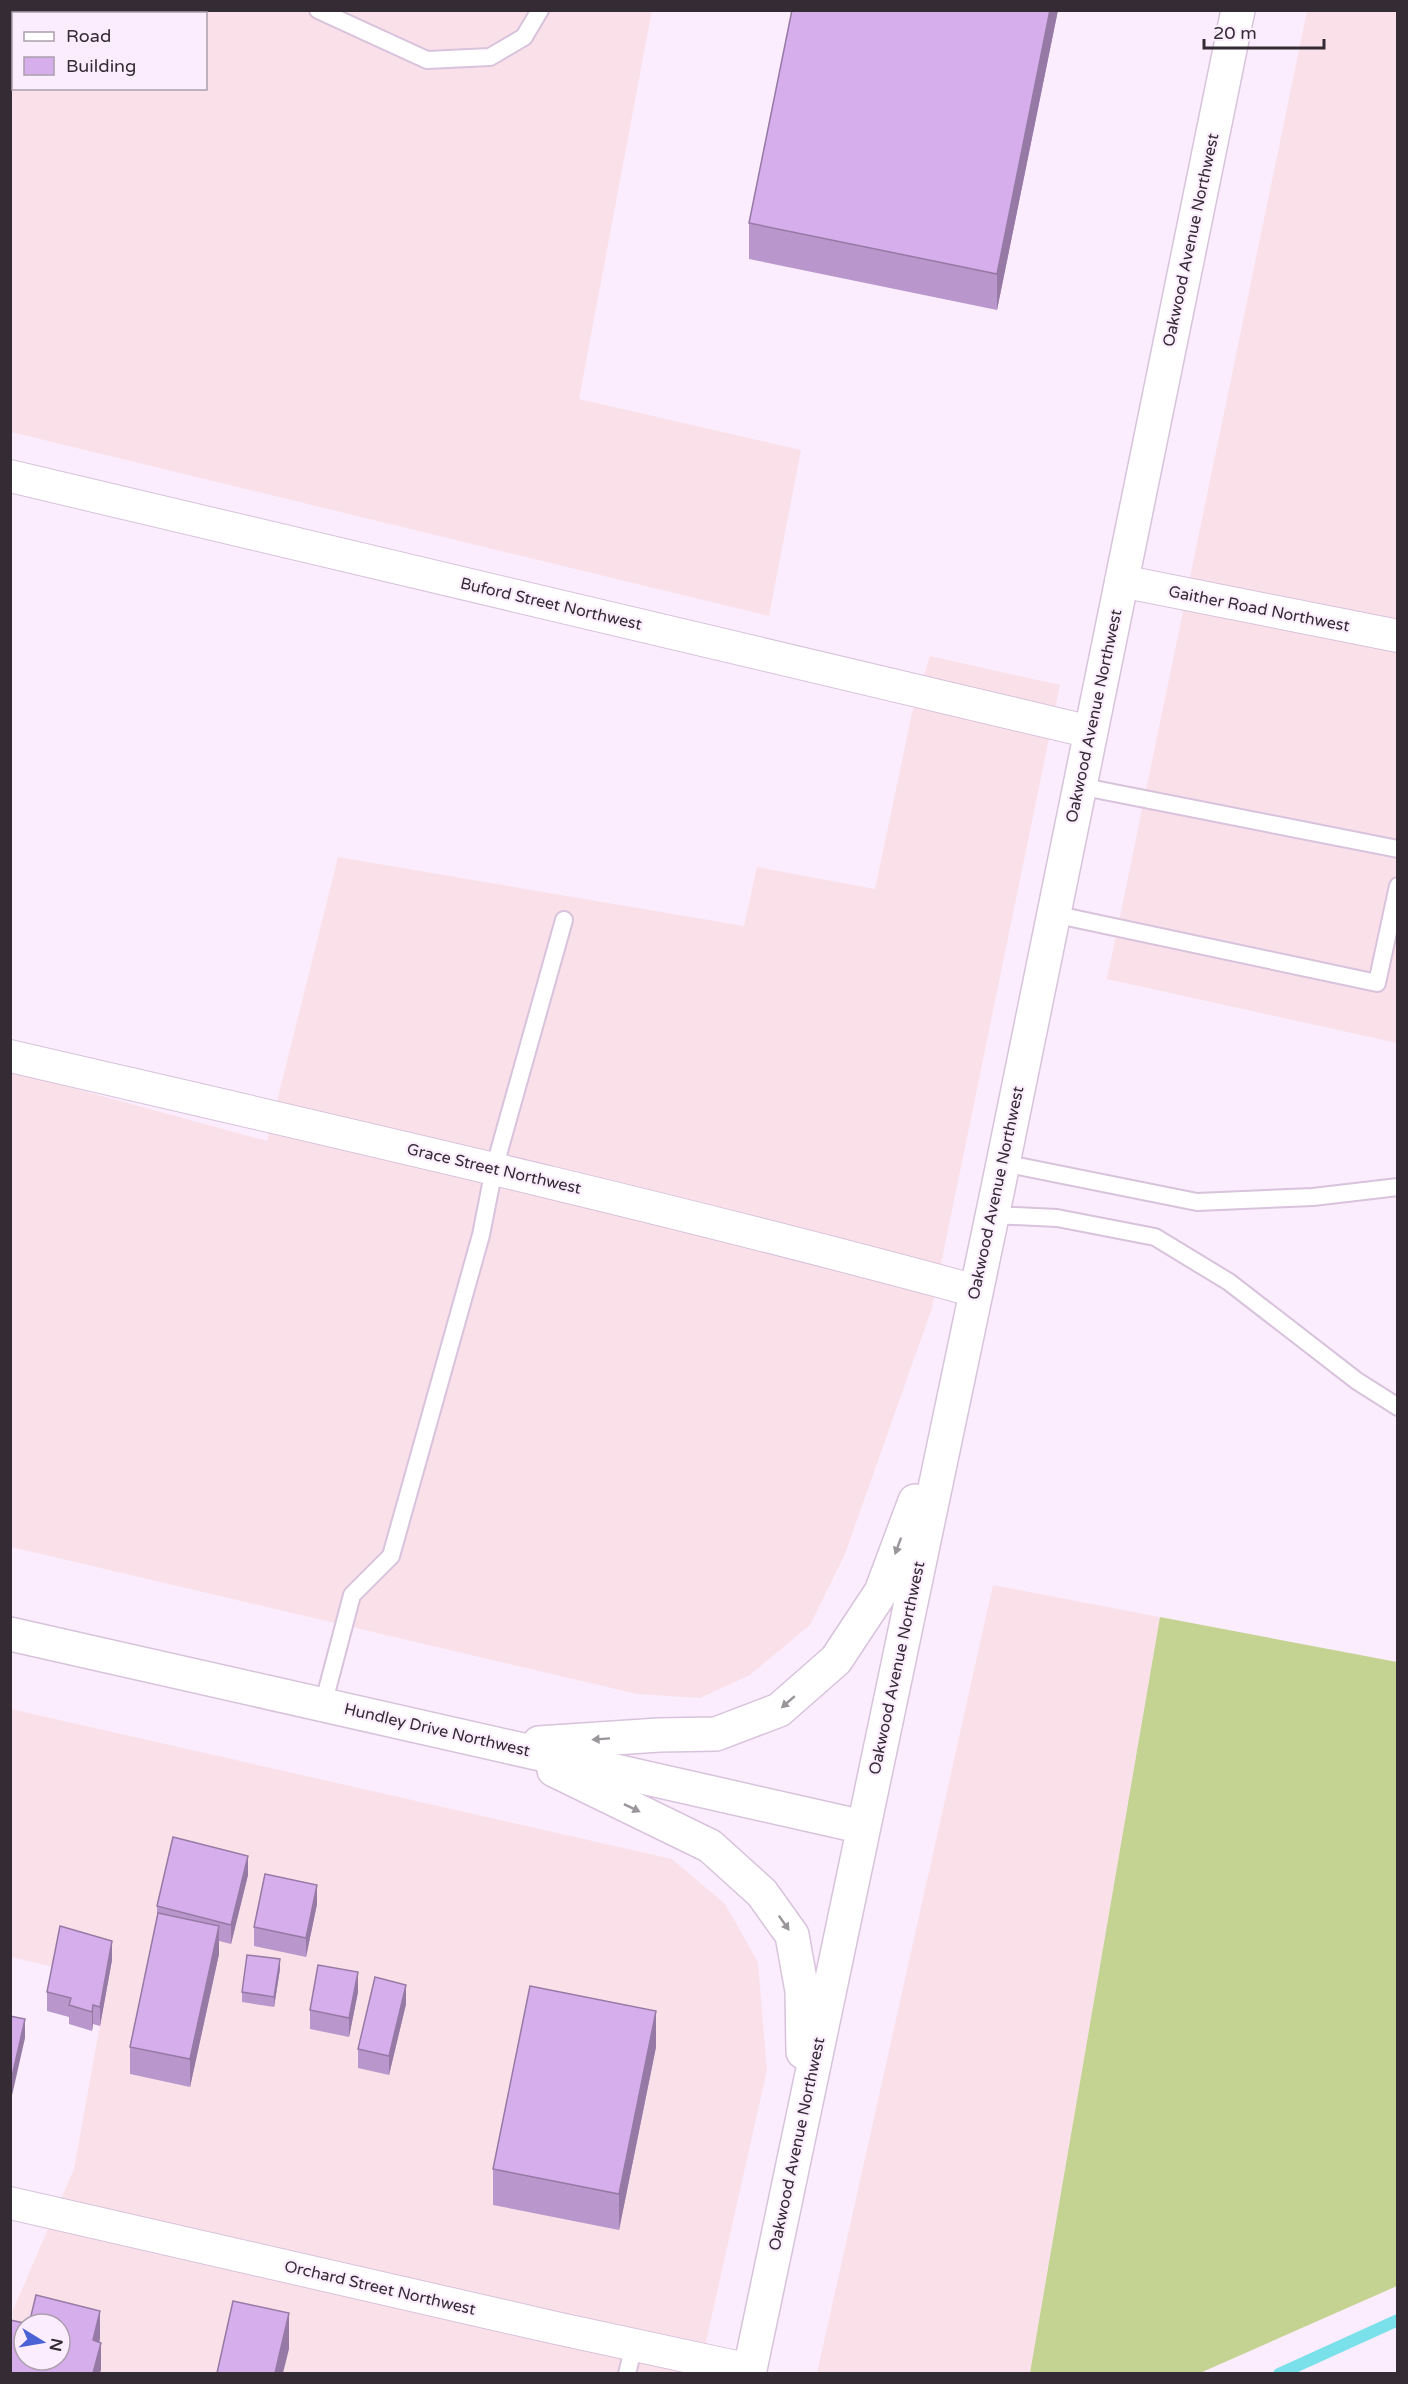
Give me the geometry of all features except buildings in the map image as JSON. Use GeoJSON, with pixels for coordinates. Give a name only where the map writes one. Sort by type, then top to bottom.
{"type":"FeatureCollection","features":[{"type":"Feature","properties":{"kind":"street","name":"Oakwood Avenue Northwest"},"geometry":{"type":"LineString","coordinates":[[749,2372],[1003,1163],[1238,10]]}},
{"type":"Feature","properties":{"kind":"street","name":"Buford Street Northwest"},"geometry":{"type":"LineString","coordinates":[[10,476],[1091,732]]}},
{"type":"Feature","properties":{"kind":"street","name":"Gaither Road Northwest"},"geometry":{"type":"LineString","coordinates":[[1121,581],[1398,636]]}},
{"type":"Feature","properties":{"kind":"street","name":"Grace Street Northwest"},"geometry":{"type":"LineString","coordinates":[[10,1056],[494,1169],[846,1255],[976,1291]]}},
{"type":"Feature","properties":{"kind":"street"},"geometry":{"type":"LineString","coordinates":[[504,1745],[659,1735],[716,1734],[779,1710],[836,1660],[881,1592],[955,1392]]}},
{"type":"Feature","properties":{"kind":"street","name":"Hundley Drive Northwest"},"geometry":{"type":"LineString","coordinates":[[10,1634],[863,1827]]}},
{"type":"Feature","properties":{"kind":"street"},"geometry":{"type":"LineString","coordinates":[[504,1745],[710,1846],[762,1893],[792,1935],[802,1992],[804,2109]]}},
{"type":"Feature","properties":{"kind":"street","name":"Orchard Street Northwest"},"geometry":{"type":"LineString","coordinates":[[10,2204],[631,2359],[749,2372]]}},
{"type":"Feature","properties":{"kind":"lane"},"geometry":{"type":"LineString","coordinates":[[318,10],[427,60],[490,57],[524,38],[540,10]]}},
{"type":"Feature","properties":{"kind":"lane"},"geometry":{"type":"LineString","coordinates":[[1079,786],[1398,849]]}},
{"type":"Feature","properties":{"kind":"lane"},"geometry":{"type":"LineString","coordinates":[[1053,914],[1377,983],[1398,886]]}},
{"type":"Feature","properties":{"kind":"lane"},"geometry":{"type":"LineString","coordinates":[[323,1704],[352,1595],[391,1556],[482,1235],[494,1169],[564,920]]}},
{"type":"Feature","properties":{"kind":"lane"},"geometry":{"type":"LineString","coordinates":[[1003,1163],[1197,1202],[1313,1197],[1398,1187]]}},
{"type":"Feature","properties":{"kind":"lane"},"geometry":{"type":"LineString","coordinates":[[992,1215],[1057,1218],[1155,1237],[1229,1282],[1357,1381],[1398,1407]]}},
{"type":"Feature","properties":{"kind":"shaded area"},"geometry":{"type":"Polygon","coordinates":[[[652,10],[579,399],[801,450],[769,616],[11,432],[11,11],[652,10]]]}},
{"type":"Feature","properties":{"kind":"shaded area"},"geometry":{"type":"Polygon","coordinates":[[[1307,11],[1397,11],[1397,1043],[1107,979],[1307,11]]]}},
{"type":"Feature","properties":{"kind":"shaded area"},"geometry":{"type":"Polygon","coordinates":[[[930,656],[1060,685],[932,1308],[845,1554],[810,1625],[750,1675],[700,1698],[637,1694],[11,1547],[10,1071],[267,1141],[338,857],[744,926],[757,867],[875,889],[912,713],[930,656]]]}},
{"type":"Feature","properties":{"kind":"shaded area"},"geometry":{"type":"Polygon","coordinates":[[[993,1585],[1160,1617],[1030,2373],[817,2373],[993,1585]]]}},
{"type":"Feature","properties":{"kind":"shaded area"},"geometry":{"type":"Polygon","coordinates":[[[11,1709],[672,1859],[725,1904],[758,1962],[767,2070],[699,2373],[11,2373],[12,2342],[12,2372],[72,2372],[72,2312],[13,2312],[13,2310],[74,2169],[108,1980],[11,1957],[11,1709]]]}},
{"type":"Feature","properties":{"kind":"green space"},"geometry":{"type":"Polygon","coordinates":[[[1160,1617],[1397,1662],[1397,2286],[1200,2373],[1030,2373],[1160,1617]]]}},
{"type":"Feature","properties":{"kind":"waterway"},"geometry":{"type":"LineString","coordinates":[[1279,2374],[1398,2320]]}}]}
